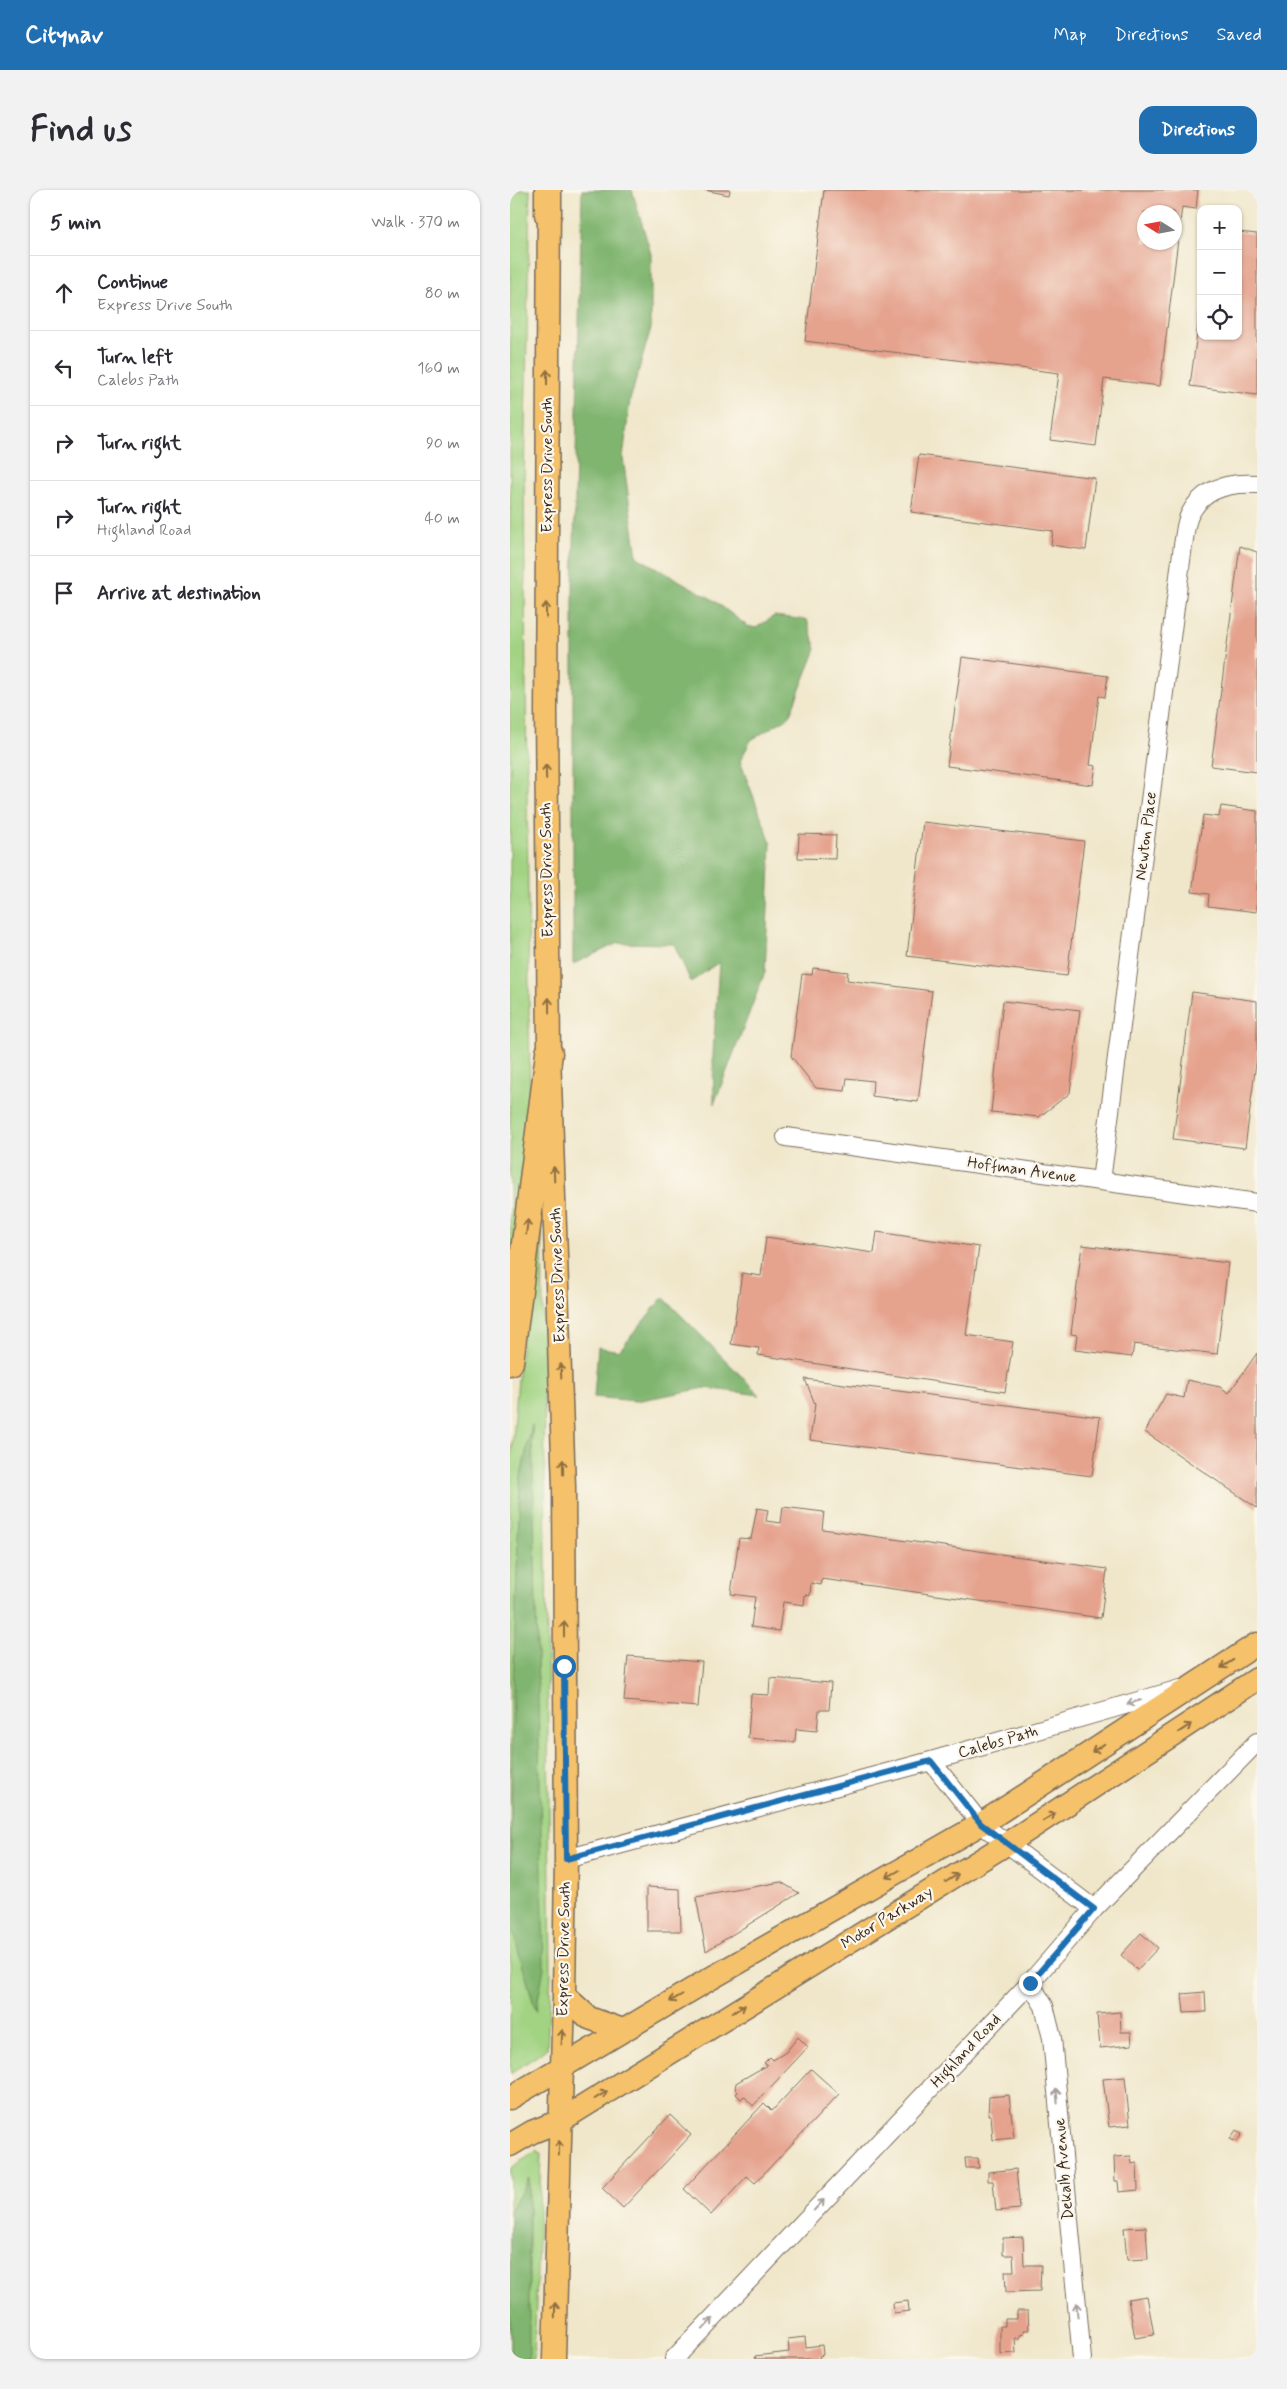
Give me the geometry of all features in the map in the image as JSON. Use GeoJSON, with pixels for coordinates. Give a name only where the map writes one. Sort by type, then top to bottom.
{"type":"FeatureCollection","features":[{"type":"Feature","properties":{"kind":"highway"},"geometry":{"type":"LineString","coordinates":[[510,1362],[550,1053]]}},
{"type":"Feature","properties":{"kind":"main road","name":"Express Drive South"},"geometry":{"type":"LineString","coordinates":[[548,198],[546,711],[550,1053],[564,1487],[566,1859],[554,2359]]}},
{"type":"Feature","properties":{"kind":"main road","name":"Motor Parkway"},"geometry":{"type":"LineString","coordinates":[[510,2098],[561,2066],[981,1824],[1257,1644]]}},
{"type":"Feature","properties":{"kind":"main road","name":"Motor Parkway"},"geometry":{"type":"LineString","coordinates":[[510,2145],[532,2132],[560,2120],[1008,1844],[1257,1679]]}},
{"type":"Feature","properties":{"kind":"main road"},"geometry":{"type":"LineString","coordinates":[[1221,1704],[1257,1692]]}},
{"type":"Feature","properties":{"kind":"main road"},"geometry":{"type":"LineString","coordinates":[[564,1995],[589,2018],[623,2030]]}},
{"type":"Feature","properties":{"kind":"street","name":"Newton Place"},"geometry":{"type":"LineString","coordinates":[[1101,1181],[1183,545],[1189,516],[1202,496],[1227,485],[1257,484]]}},
{"type":"Feature","properties":{"kind":"street","name":"Hoffman Avenue"},"geometry":{"type":"LineString","coordinates":[[786,1137],[1257,1203]]}},
{"type":"Feature","properties":{"kind":"street","name":"Calebs Path"},"geometry":{"type":"LineString","coordinates":[[566,1859],[931,1761],[1198,1684]]}},
{"type":"Feature","properties":{"kind":"street","name":"Highland Road"},"geometry":{"type":"LineString","coordinates":[[674,2359],[1030,1983],[1094,1909],[1257,1742]]}},
{"type":"Feature","properties":{"kind":"street"},"geometry":{"type":"LineString","coordinates":[[931,1761],[981,1824],[1094,1909]]}},
{"type":"Feature","properties":{"kind":"street","name":"Dekalb Avenue"},"geometry":{"type":"LineString","coordinates":[[1030,1983],[1044,2006],[1052,2038],[1082,2359]]}},
{"type":"Feature","properties":{"kind":"green space"},"geometry":{"type":"Polygon","coordinates":[[[510,190],[530,190],[524,478],[530,1104],[510,1274],[510,190]]]}},
{"type":"Feature","properties":{"kind":"green space"},"geometry":{"type":"Polygon","coordinates":[[[582,190],[632,190],[651,254],[651,328],[630,400],[623,458],[637,557],[712,599],[747,626],[756,628],[774,616],[807,620],[816,649],[789,717],[751,740],[740,761],[771,843],[765,972],[714,1104],[713,1055],[719,962],[691,982],[674,944],[618,943],[573,964],[573,591],[582,190]]]}},
{"type":"Feature","properties":{"kind":"green space"},"geometry":{"type":"Polygon","coordinates":[[[536,1230],[542,1232],[551,1974],[547,2049],[510,2074],[510,1477],[519,1366],[536,1230]]]}},
{"type":"Feature","properties":{"kind":"green space"},"geometry":{"type":"Polygon","coordinates":[[[663,1297],[760,1395],[705,1388],[636,1401],[594,1397],[598,1347],[619,1351],[663,1297]]]}},
{"type":"Feature","properties":{"kind":"green space"},"geometry":{"type":"Polygon","coordinates":[[[532,1425],[544,1967],[536,2011],[510,1923],[513,1688],[520,1480],[532,1425]]]}},
{"type":"Feature","properties":{"kind":"green space"},"geometry":{"type":"Polygon","coordinates":[[[538,2150],[541,2155],[534,2359],[510,2359],[510,2169],[538,2150]]]}},
{"type":"Feature","properties":{"kind":"green space"},"geometry":{"type":"Polygon","coordinates":[[[529,2178],[529,2359],[510,2359],[510,2211],[529,2178]]]}},
{"type":"Feature","properties":{"kind":"building"},"geometry":{"type":"Polygon","coordinates":[[[704,190],[730,190],[729,195],[704,190]]]}},
{"type":"Feature","properties":{"kind":"building"},"geometry":{"type":"Polygon","coordinates":[[[824,190],[1198,190],[1196,209],[1182,207],[1182,205],[1137,205],[1137,250],[1177,250],[1160,386],[1104,379],[1096,446],[1050,440],[1059,373],[805,341],[824,190]]]}},
{"type":"Feature","properties":{"kind":"building"},"geometry":{"type":"Polygon","coordinates":[[[1242,232],[1257,234],[1257,395],[1190,386],[1197,333],[1197,340],[1242,340],[1242,232]]]}},
{"type":"Feature","properties":{"kind":"building"},"geometry":{"type":"Polygon","coordinates":[[[919,455],[1095,478],[1086,550],[1051,545],[1053,531],[911,512],[919,455]]]}},
{"type":"Feature","properties":{"kind":"building"},"geometry":{"type":"Polygon","coordinates":[[[1240,546],[1257,552],[1257,772],[1211,766],[1240,546]]]}},
{"type":"Feature","properties":{"kind":"building"},"geometry":{"type":"Polygon","coordinates":[[[962,657],[1108,676],[1105,697],[1099,696],[1090,765],[1096,766],[1093,785],[947,766],[962,657]]]}},
{"type":"Feature","properties":{"kind":"building"},"geometry":{"type":"Polygon","coordinates":[[[1221,806],[1257,811],[1257,912],[1208,906],[1209,894],[1192,892],[1203,815],[1219,817],[1221,806]]]}},
{"type":"Feature","properties":{"kind":"building"},"geometry":{"type":"Polygon","coordinates":[[[923,822],[1084,841],[1067,976],[907,956],[923,822]]]}},
{"type":"Feature","properties":{"kind":"building"},"geometry":{"type":"Polygon","coordinates":[[[799,834],[836,835],[835,859],[798,858],[799,834]]]}},
{"type":"Feature","properties":{"kind":"building"},"geometry":{"type":"Polygon","coordinates":[[[813,968],[848,972],[847,980],[932,991],[918,1102],[872,1096],[873,1081],[847,1078],[845,1091],[816,1088],[791,1056],[802,974],[812,975],[813,968]]]}},
{"type":"Feature","properties":{"kind":"building"},"geometry":{"type":"Polygon","coordinates":[[[1192,992],[1257,1001],[1257,1055],[1245,1148],[1173,1139],[1192,992]]]}},
{"type":"Feature","properties":{"kind":"building"},"geometry":{"type":"Polygon","coordinates":[[[1003,1001],[1080,1010],[1070,1093],[1039,1117],[991,1112],[1003,1001]]]}},
{"type":"Feature","properties":{"kind":"building"},"geometry":{"type":"Polygon","coordinates":[[[877,1232],[979,1247],[966,1335],[1013,1342],[1005,1392],[758,1355],[759,1348],[731,1344],[742,1273],[761,1276],[766,1237],[874,1253],[877,1232]]]}},
{"type":"Feature","properties":{"kind":"building"},"geometry":{"type":"Polygon","coordinates":[[[1082,1245],[1228,1263],[1217,1354],[1134,1344],[1132,1357],[1075,1350],[1077,1335],[1071,1334],[1082,1245]]]}},
{"type":"Feature","properties":{"kind":"building"},"geometry":{"type":"Polygon","coordinates":[[[1257,1353],[1257,1508],[1145,1432],[1166,1394],[1184,1398],[1187,1380],[1220,1387],[1229,1393],[1257,1353]]]}},
{"type":"Feature","properties":{"kind":"building"},"geometry":{"type":"Polygon","coordinates":[[[805,1379],[1100,1417],[1092,1476],[810,1440],[815,1404],[805,1379]]]}},
{"type":"Feature","properties":{"kind":"building"},"geometry":{"type":"Polygon","coordinates":[[[783,1507],[824,1512],[822,1529],[1107,1569],[1101,1618],[822,1579],[821,1585],[811,1583],[810,1596],[805,1595],[804,1605],[783,1602],[779,1631],[751,1627],[755,1597],[731,1594],[739,1538],[751,1539],[757,1508],[768,1510],[766,1521],[781,1523],[783,1507]]]}},
{"type":"Feature","properties":{"kind":"building"},"geometry":{"type":"Polygon","coordinates":[[[628,1656],[702,1662],[698,1707],[624,1701],[628,1656]]]}},
{"type":"Feature","properties":{"kind":"building"},"geometry":{"type":"Polygon","coordinates":[[[770,1678],[831,1683],[829,1710],[819,1710],[817,1731],[796,1729],[795,1742],[748,1738],[751,1694],[769,1695],[770,1678]]]}},
{"type":"Feature","properties":{"kind":"building"},"geometry":{"type":"Polygon","coordinates":[[[781,1882],[799,1893],[706,1951],[696,1897],[781,1882]]]}},
{"type":"Feature","properties":{"kind":"building"},"geometry":{"type":"Polygon","coordinates":[[[647,1887],[680,1889],[681,1931],[647,1931],[647,1887]]]}},
{"type":"Feature","properties":{"kind":"building"},"geometry":{"type":"Polygon","coordinates":[[[1141,1933],[1158,1948],[1137,1970],[1121,1955],[1141,1933]]]}},
{"type":"Feature","properties":{"kind":"building"},"geometry":{"type":"Polygon","coordinates":[[[1205,1992],[1206,2012],[1184,2013],[1182,1994],[1205,1992]]]}},
{"type":"Feature","properties":{"kind":"building"},"geometry":{"type":"Polygon","coordinates":[[[1120,2012],[1121,2032],[1131,2032],[1132,2045],[1100,2048],[1097,2014],[1120,2012]]]}},
{"type":"Feature","properties":{"kind":"building"},"geometry":{"type":"Polygon","coordinates":[[[798,2037],[808,2047],[753,2106],[744,2096],[741,2099],[736,2094],[738,2092],[735,2089],[736,2083],[767,2065],[764,2063],[770,2057],[773,2060],[786,2052],[798,2037]]]}},
{"type":"Feature","properties":{"kind":"building"},"geometry":{"type":"Polygon","coordinates":[[[811,2069],[839,2094],[755,2183],[747,2176],[711,2215],[684,2189],[764,2103],[772,2111],[811,2069]]]}},
{"type":"Feature","properties":{"kind":"building"},"geometry":{"type":"Polygon","coordinates":[[[1125,2077],[1130,2125],[1109,2127],[1103,2079],[1125,2077]]]}},
{"type":"Feature","properties":{"kind":"building"},"geometry":{"type":"Polygon","coordinates":[[[1009,2095],[1014,2138],[993,2140],[991,2115],[988,2115],[989,2097],[1009,2095]]]}},
{"type":"Feature","properties":{"kind":"building"},"geometry":{"type":"Polygon","coordinates":[[[670,2115],[691,2135],[623,2208],[602,2188],[670,2115]]]}},
{"type":"Feature","properties":{"kind":"building"},"geometry":{"type":"Polygon","coordinates":[[[1236,2130],[1242,2134],[1237,2142],[1230,2139],[1236,2130]]]}},
{"type":"Feature","properties":{"kind":"building"},"geometry":{"type":"Polygon","coordinates":[[[1131,2156],[1132,2164],[1137,2163],[1138,2190],[1119,2192],[1118,2181],[1115,2181],[1114,2157],[1131,2156]]]}},
{"type":"Feature","properties":{"kind":"building"},"geometry":{"type":"Polygon","coordinates":[[[965,2158],[978,2158],[979,2168],[966,2168],[965,2158]]]}},
{"type":"Feature","properties":{"kind":"building"},"geometry":{"type":"Polygon","coordinates":[[[1016,2169],[1020,2209],[996,2211],[993,2181],[988,2181],[988,2172],[1016,2169]]]}},
{"type":"Feature","properties":{"kind":"building"},"geometry":{"type":"Polygon","coordinates":[[[1146,2227],[1148,2259],[1127,2260],[1124,2228],[1146,2227]]]}},
{"type":"Feature","properties":{"kind":"building"},"geometry":{"type":"Polygon","coordinates":[[[1023,2237],[1024,2265],[1041,2265],[1040,2291],[1006,2292],[1005,2271],[1014,2271],[1013,2255],[1003,2255],[1003,2238],[1023,2237]]]}},
{"type":"Feature","properties":{"kind":"building"},"geometry":{"type":"Polygon","coordinates":[[[1147,2296],[1154,2335],[1135,2338],[1128,2299],[1147,2296]]]}},
{"type":"Feature","properties":{"kind":"building"},"geometry":{"type":"Polygon","coordinates":[[[908,2301],[909,2311],[894,2313],[893,2303],[908,2301]]]}},
{"type":"Feature","properties":{"kind":"building"},"geometry":{"type":"Polygon","coordinates":[[[1017,2311],[1028,2311],[1029,2330],[1024,2330],[1024,2334],[1020,2335],[1020,2338],[1015,2338],[1016,2353],[1000,2354],[1000,2326],[1005,2326],[1005,2319],[1017,2319],[1017,2311]]]}},
{"type":"Feature","properties":{"kind":"building"},"geometry":{"type":"Polygon","coordinates":[[[805,2337],[806,2347],[822,2345],[823,2355],[819,2356],[820,2359],[756,2359],[755,2356],[789,2352],[788,2339],[805,2337]]]}},
{"type":"Feature","properties":{"kind":"route"},"geometry":{"type":"LineString","coordinates":[[564,1666],[566,1859],[931,1761],[981,1824],[1094,1909],[1030,1983]]}}]}
